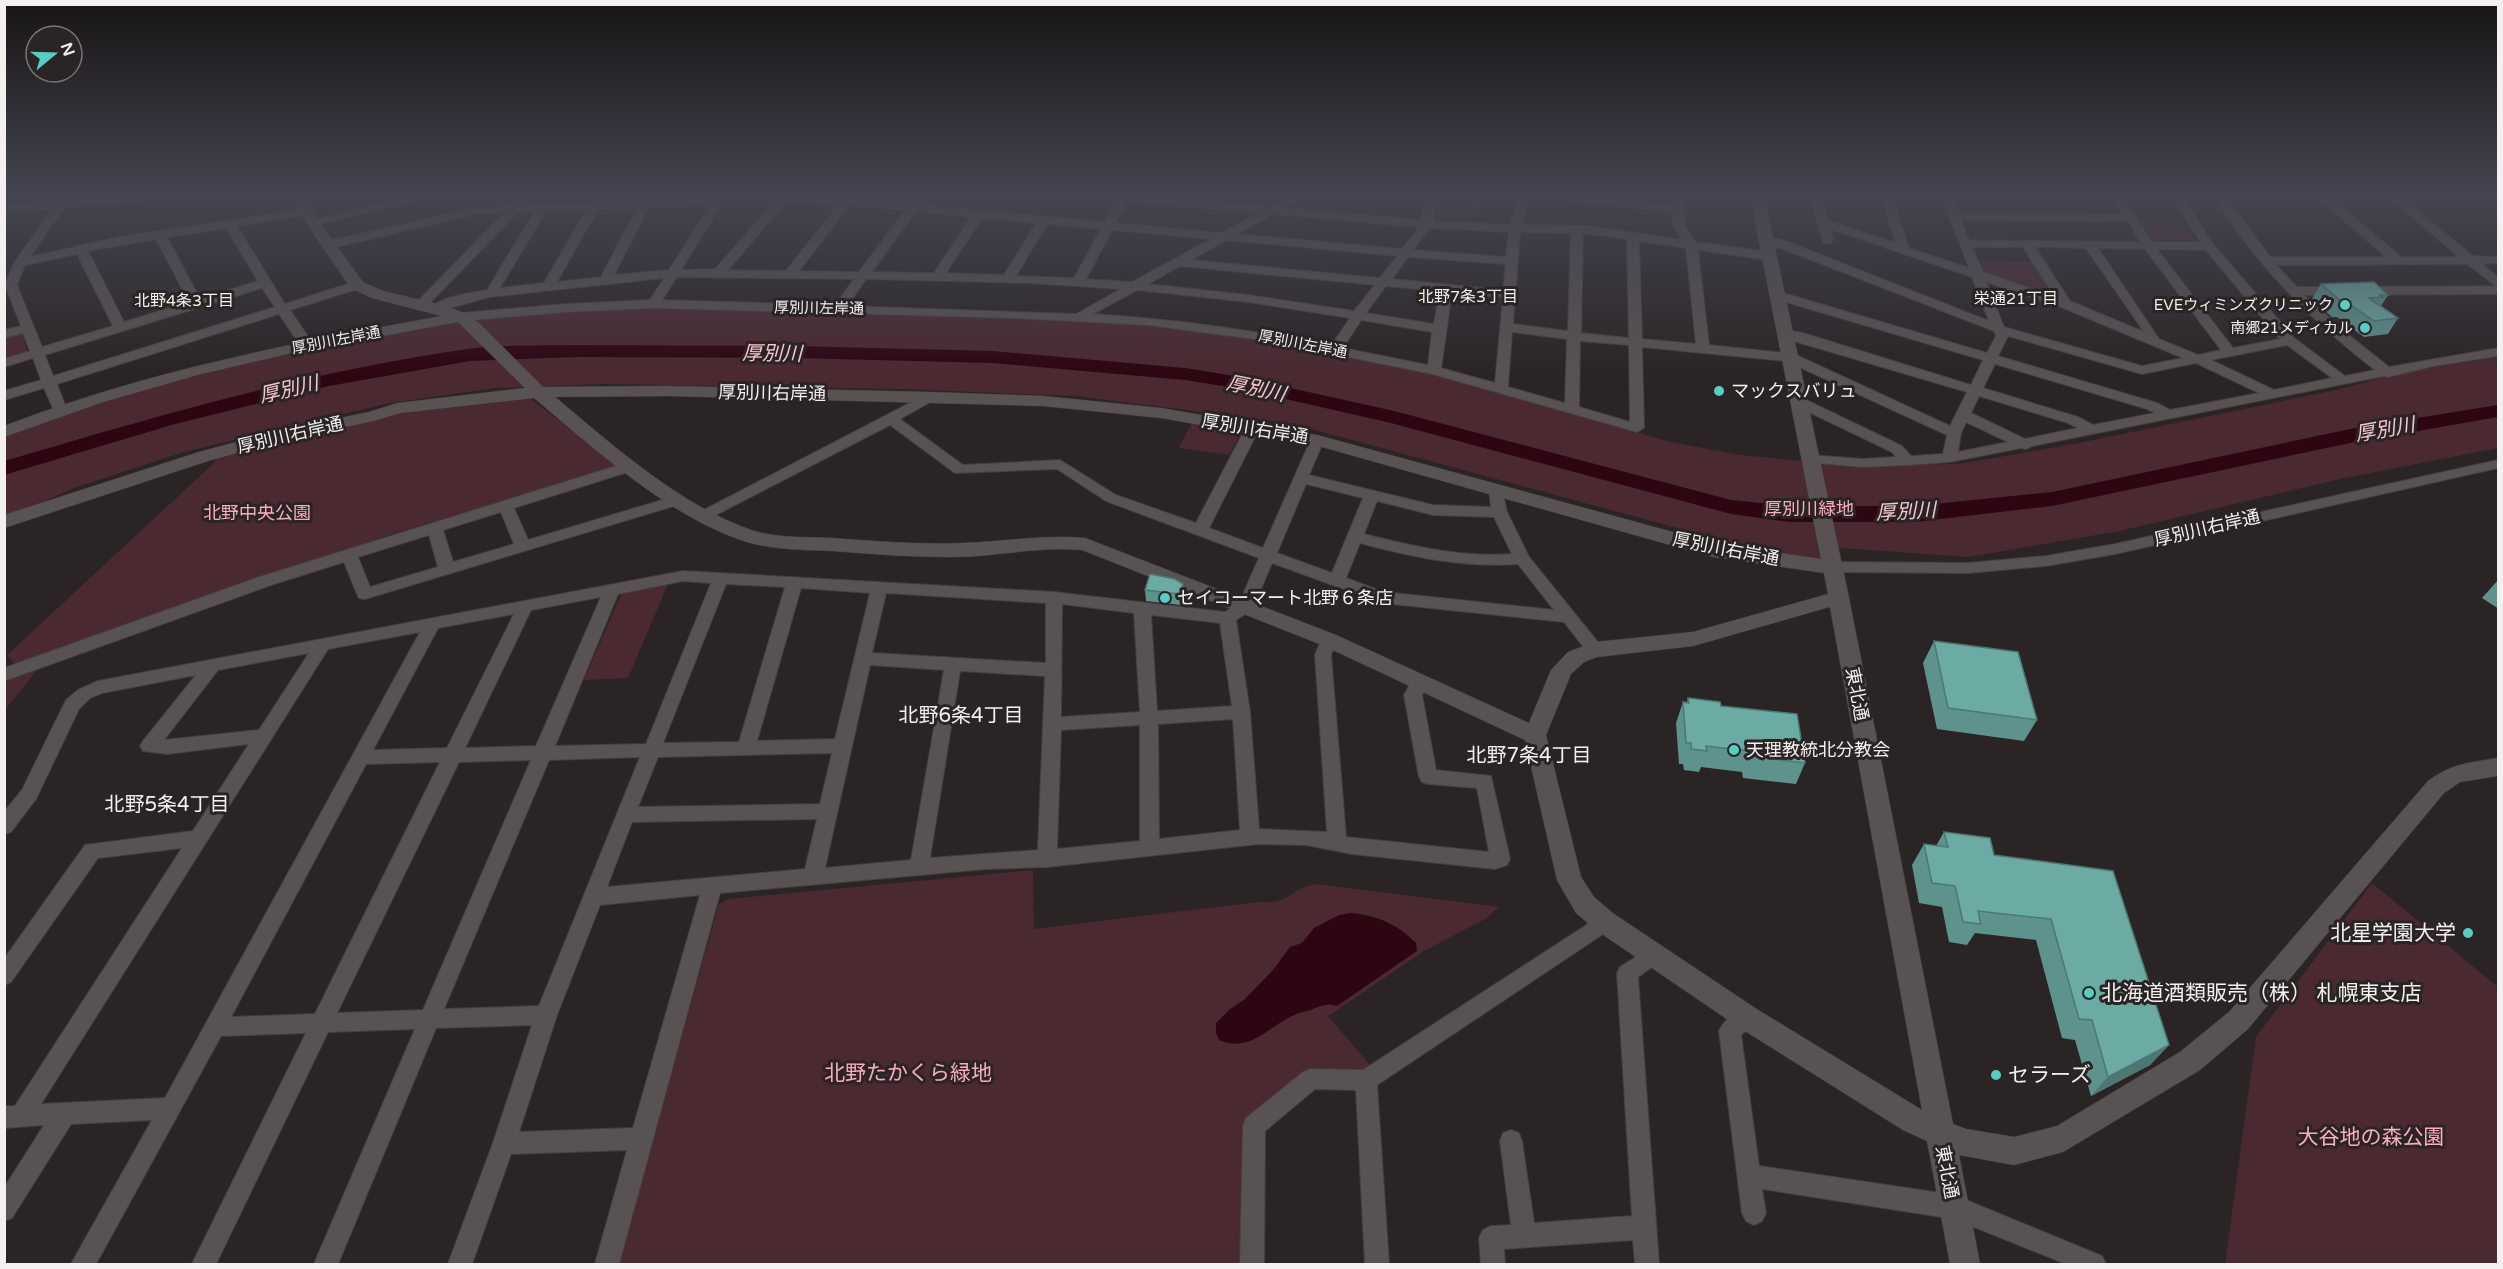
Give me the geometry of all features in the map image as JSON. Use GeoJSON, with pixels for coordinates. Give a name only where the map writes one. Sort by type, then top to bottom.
{"type":"FeatureCollection","features":[{"type":"Feature","properties":{"kind":"street"},"geometry":{"type":"LineString","coordinates":[[26,254],[8,286],[28,328],[60,410]]}},
{"type":"Feature","properties":{"kind":"street"},"geometry":{"type":"LineString","coordinates":[[20,263],[61,254]]}},
{"type":"Feature","properties":{"kind":"street"},"geometry":{"type":"LineString","coordinates":[[83,254],[120,327]]}},
{"type":"Feature","properties":{"kind":"street"},"geometry":{"type":"LineString","coordinates":[[170,254],[196,304]]}},
{"type":"Feature","properties":{"kind":"street"},"geometry":{"type":"LineString","coordinates":[[248,254],[307,345]]}},
{"type":"Feature","properties":{"kind":"street"},"geometry":{"type":"LineString","coordinates":[[335,254],[357,285],[378,295],[429,306],[461,317],[479,332],[531,386],[629,467],[703,516],[752,537],[782,542],[926,550],[963,550],[1064,542],[1085,544],[1329,640],[1535,735]]}},
{"type":"Feature","properties":{"kind":"street"},"geometry":{"type":"LineString","coordinates":[[429,306],[474,254]]}},
{"type":"Feature","properties":{"kind":"street"},"geometry":{"type":"LineString","coordinates":[[491,294],[515,254]]}},
{"type":"Feature","properties":{"kind":"street"},"geometry":{"type":"LineString","coordinates":[[548,287],[566,254]]}},
{"type":"Feature","properties":{"kind":"street"},"geometry":{"type":"LineString","coordinates":[[605,280],[619,254]]}},
{"type":"Feature","properties":{"kind":"street"},"geometry":{"type":"LineString","coordinates":[[654,304],[685,254]]}},
{"type":"Feature","properties":{"kind":"street"},"geometry":{"type":"LineString","coordinates":[[718,273],[734,254]]}},
{"type":"Feature","properties":{"kind":"street"},"geometry":{"type":"LineString","coordinates":[[789,275],[806,254]]}},
{"type":"Feature","properties":{"kind":"street"},"geometry":{"type":"LineString","coordinates":[[839,309],[880,254]]}},
{"type":"Feature","properties":{"kind":"street"},"geometry":{"type":"LineString","coordinates":[[937,278],[952,254]]}},
{"type":"Feature","properties":{"kind":"street"},"geometry":{"type":"LineString","coordinates":[[1008,279],[1023,254]]}},
{"type":"Feature","properties":{"kind":"street"},"geometry":{"type":"LineString","coordinates":[[1078,283],[1093,254]]}},
{"type":"Feature","properties":{"kind":"street"},"geometry":{"type":"LineString","coordinates":[[1078,317],[1190,254]]}},
{"type":"Feature","properties":{"kind":"street"},"geometry":{"type":"LineString","coordinates":[[1335,350],[1358,315],[1404,254]]}},
{"type":"Feature","properties":{"kind":"street"},"geometry":{"type":"LineString","coordinates":[[1421,254],[1513,261]]}},
{"type":"Feature","properties":{"kind":"street"},"geometry":{"type":"LineString","coordinates":[[1501,388],[1513,254]]}},
{"type":"Feature","properties":{"kind":"street"},"geometry":{"type":"LineString","coordinates":[[1572,410],[1576,254]]}},
{"type":"Feature","properties":{"kind":"street"},"geometry":{"type":"LineString","coordinates":[[1633,254],[1635,342]]}},
{"type":"Feature","properties":{"kind":"street"},"geometry":{"type":"LineString","coordinates":[[1693,254],[1703,349]]}},
{"type":"Feature","properties":{"kind":"street","name":"東北通"},"geometry":{"type":"LineString","coordinates":[[1768,254],[1839,597],[1965,1264]]}},
{"type":"Feature","properties":{"kind":"street"},"geometry":{"type":"LineString","coordinates":[[1785,254],[1999,329],[2142,370],[2289,341]]}},
{"type":"Feature","properties":{"kind":"street"},"geometry":{"type":"LineString","coordinates":[[1917,254],[2065,304],[2276,395]]}},
{"type":"Feature","properties":{"kind":"street"},"geometry":{"type":"LineString","coordinates":[[1950,458],[1954,433],[2002,336],[1970,254]]}},
{"type":"Feature","properties":{"kind":"street"},"geometry":{"type":"LineString","coordinates":[[2033,254],[2065,304]]}},
{"type":"Feature","properties":{"kind":"street"},"geometry":{"type":"LineString","coordinates":[[2096,254],[2150,332],[2153,340]]}},
{"type":"Feature","properties":{"kind":"street"},"geometry":{"type":"LineString","coordinates":[[2155,254],[2230,353]]}},
{"type":"Feature","properties":{"kind":"street"},"geometry":{"type":"LineString","coordinates":[[2216,254],[2289,341],[2344,381]]}},
{"type":"Feature","properties":{"kind":"street"},"geometry":{"type":"LineString","coordinates":[[2261,254],[2293,291],[2349,343],[2388,373]]}},
{"type":"Feature","properties":{"kind":"street"},"geometry":{"type":"LineString","coordinates":[[2390,254],[2397,260]]}},
{"type":"Feature","properties":{"kind":"street"},"geometry":{"type":"LineString","coordinates":[[2463,254],[2499,283]]}},
{"type":"Feature","properties":{"kind":"street"},"geometry":{"type":"LineString","coordinates":[[2266,261],[2499,260]]}},
{"type":"Feature","properties":{"kind":"street"},"geometry":{"type":"LineString","coordinates":[[1175,262],[1510,294]]}},
{"type":"Feature","properties":{"kind":"street"},"geometry":{"type":"LineString","coordinates":[[429,306],[491,294],[674,272],[1008,279],[1132,286],[1252,298],[1439,329]]}},
{"type":"Feature","properties":{"kind":"street"},"geometry":{"type":"LineString","coordinates":[[4,363],[265,284]]}},
{"type":"Feature","properties":{"kind":"street"},"geometry":{"type":"LineString","coordinates":[[4,396],[357,285]]}},
{"type":"Feature","properties":{"kind":"street"},"geometry":{"type":"LineString","coordinates":[[1434,370],[1447,288]]}},
{"type":"Feature","properties":{"kind":"street"},"geometry":{"type":"LineString","coordinates":[[2293,291],[2499,290]]}},
{"type":"Feature","properties":{"kind":"street"},"geometry":{"type":"LineString","coordinates":[[1776,296],[2152,406],[2168,416]]}},
{"type":"Feature","properties":{"kind":"street","name":"厚別川左岸通"},"geometry":{"type":"LineString","coordinates":[[4,432],[60,410],[191,371],[307,345],[461,317],[566,308],[654,304],[839,309],[1078,317],[1210,328],[1434,370],[1637,428],[1635,342]]}},
{"type":"Feature","properties":{"kind":"street"},"geometry":{"type":"LineString","coordinates":[[1506,327],[1789,357],[1954,433]]}},
{"type":"Feature","properties":{"kind":"street"},"geometry":{"type":"LineString","coordinates":[[4,334],[28,328]]}},
{"type":"Feature","properties":{"kind":"street"},"geometry":{"type":"LineString","coordinates":[[1785,334],[1798,336],[2073,420],[2093,431]]}},
{"type":"Feature","properties":{"kind":"street"},"geometry":{"type":"LineString","coordinates":[[1811,466],[1950,458],[2026,445],[2434,362],[2499,352]]}},
{"type":"Feature","properties":{"kind":"street","name":"厚別川右岸通"},"geometry":{"type":"LineString","coordinates":[[4,522],[129,480],[278,436],[373,416],[398,408],[531,386],[563,392],[669,391],[1053,402],[1161,413],[1317,440],[1713,550],[1968,567],[2046,561],[2115,549],[2499,464]]}},
{"type":"Feature","properties":{"kind":"street"},"geometry":{"type":"LineString","coordinates":[[703,516],[929,397]]}},
{"type":"Feature","properties":{"kind":"street"},"geometry":{"type":"LineString","coordinates":[[1799,402],[1897,449],[1908,461]]}},
{"type":"Feature","properties":{"kind":"street"},"geometry":{"type":"LineString","coordinates":[[1963,415],[2026,445]]}},
{"type":"Feature","properties":{"kind":"street"},"geometry":{"type":"LineString","coordinates":[[891,419],[960,470],[1060,464],[1111,498],[1382,597],[1569,617]]}},
{"type":"Feature","properties":{"kind":"street"},"geometry":{"type":"LineString","coordinates":[[1200,530],[1252,429]]}},
{"type":"Feature","properties":{"kind":"street"},"geometry":{"type":"LineString","coordinates":[[4,827],[29,794],[72,705],[84,694],[98,687],[683,576],[1054,598],[1228,618],[1246,606],[1317,440]]}},
{"type":"Feature","properties":{"kind":"street"},"geometry":{"type":"LineString","coordinates":[[4,675],[215,598],[629,467]]}},
{"type":"Feature","properties":{"kind":"street"},"geometry":{"type":"LineString","coordinates":[[1301,478],[1433,510],[1499,512]]}},
{"type":"Feature","properties":{"kind":"street"},"geometry":{"type":"LineString","coordinates":[[1496,489],[1499,512],[1522,559],[1595,650]]}},
{"type":"Feature","properties":{"kind":"street"},"geometry":{"type":"LineString","coordinates":[[1337,581],[1372,494]]}},
{"type":"Feature","properties":{"kind":"street"},"geometry":{"type":"LineString","coordinates":[[349,554],[365,594],[679,500]]}},
{"type":"Feature","properties":{"kind":"street"},"geometry":{"type":"LineString","coordinates":[[506,506],[523,546]]}},
{"type":"Feature","properties":{"kind":"street"},"geometry":{"type":"LineString","coordinates":[[435,528],[447,569]]}},
{"type":"Feature","properties":{"kind":"street"},"geometry":{"type":"LineString","coordinates":[[1355,537],[1424,554],[1500,562],[1522,559]]}},
{"type":"Feature","properties":{"kind":"street"},"geometry":{"type":"LineString","coordinates":[[460,1264],[504,1143],[546,1016],[721,577]]}},
{"type":"Feature","properties":{"kind":"street"},"geometry":{"type":"LineString","coordinates":[[746,748],[795,582]]}},
{"type":"Feature","properties":{"kind":"street"},"geometry":{"type":"LineString","coordinates":[[813,877],[879,588]]}},
{"type":"Feature","properties":{"kind":"street"},"geometry":{"type":"LineString","coordinates":[[326,1264],[612,589]]}},
{"type":"Feature","properties":{"kind":"street"},"geometry":{"type":"LineString","coordinates":[[1839,597],[1693,639],[1595,650],[1576,657],[1562,670],[1535,735],[1569,880],[1586,905],[1605,922],[1746,1017],[1913,1120],[1964,1143],[2014,1151],[2063,1138],[2190,1061],[2239,1020],[2436,787],[2454,774],[2499,767]]}},
{"type":"Feature","properties":{"kind":"street"},"geometry":{"type":"LineString","coordinates":[[1047,859],[1054,670],[1054,598]]}},
{"type":"Feature","properties":{"kind":"street"},"geometry":{"type":"LineString","coordinates":[[204,1264],[525,607]]}},
{"type":"Feature","properties":{"kind":"street"},"geometry":{"type":"LineString","coordinates":[[1142,608],[1149,717],[1150,848]]}},
{"type":"Feature","properties":{"kind":"street"},"geometry":{"type":"LineString","coordinates":[[1228,618],[1241,712],[1250,837]]}},
{"type":"Feature","properties":{"kind":"street"},"geometry":{"type":"LineString","coordinates":[[83,1264],[171,1108],[432,624]]}},
{"type":"Feature","properties":{"kind":"street"},"geometry":{"type":"LineString","coordinates":[[1329,640],[1323,655],[1337,841]]}},
{"type":"Feature","properties":{"kind":"street"},"geometry":{"type":"LineString","coordinates":[[13,1115],[201,838],[322,646]]}},
{"type":"Feature","properties":{"kind":"street"},"geometry":{"type":"LineString","coordinates":[[864,659],[1054,670]]}},
{"type":"Feature","properties":{"kind":"street"},"geometry":{"type":"LineString","coordinates":[[920,867],[953,664]]}},
{"type":"Feature","properties":{"kind":"street"},"geometry":{"type":"LineString","coordinates":[[212,666],[149,746],[167,747],[265,736]]}},
{"type":"Feature","properties":{"kind":"street"},"geometry":{"type":"LineString","coordinates":[[592,897],[920,867],[1047,859],[1250,837],[1298,836],[1337,841],[1352,846],[1494,861],[1500,859],[1485,781],[1428,777],[1413,694],[1420,681]]}},
{"type":"Feature","properties":{"kind":"street"},"geometry":{"type":"LineString","coordinates":[[1052,724],[1241,712]]}},
{"type":"Feature","properties":{"kind":"street"},"geometry":{"type":"LineString","coordinates":[[360,757],[844,746]]}},
{"type":"Feature","properties":{"kind":"street"},"geometry":{"type":"LineString","coordinates":[[625,815],[828,811]]}},
{"type":"Feature","properties":{"kind":"street"},"geometry":{"type":"LineString","coordinates":[[4,976],[92,851],[201,838]]}},
{"type":"Feature","properties":{"kind":"street"},"geometry":{"type":"LineString","coordinates":[[607,1264],[712,886]]}},
{"type":"Feature","properties":{"kind":"street"},"geometry":{"type":"LineString","coordinates":[[1252,1264],[1254,1126],[1311,1079],[1366,1080],[1605,922]]}},
{"type":"Feature","properties":{"kind":"street"},"geometry":{"type":"LineString","coordinates":[[1647,1264],[1627,972],[1653,955]]}},
{"type":"Feature","properties":{"kind":"street"},"geometry":{"type":"LineString","coordinates":[[215,1027],[546,1016]]}},
{"type":"Feature","properties":{"kind":"street"},"geometry":{"type":"LineString","coordinates":[[1746,1017],[1730,1031],[1754,1213]]}},
{"type":"Feature","properties":{"kind":"street"},"geometry":{"type":"LineString","coordinates":[[1366,1080],[1377,1264]]}},
{"type":"Feature","properties":{"kind":"street"},"geometry":{"type":"LineString","coordinates":[[13,1115],[171,1108]]}},
{"type":"Feature","properties":{"kind":"street"},"geometry":{"type":"LineString","coordinates":[[4,1210],[65,1113]]}},
{"type":"Feature","properties":{"kind":"street"},"geometry":{"type":"LineString","coordinates":[[504,1143],[642,1139]]}},
{"type":"Feature","properties":{"kind":"street"},"geometry":{"type":"LineString","coordinates":[[1511,1141],[1524,1236]]}},
{"type":"Feature","properties":{"kind":"street"},"geometry":{"type":"LineString","coordinates":[[1749,1176],[1954,1208],[2090,1264]]}},
{"type":"Feature","properties":{"kind":"street"},"geometry":{"type":"LineString","coordinates":[[1493,1264],[1491,1238],[1644,1227]]}},
{"type":"Feature","properties":{"kind":"green space"},"geometry":{"type":"Polygon","coordinates":[[[1980,260],[2033,262],[2051,291],[2047,292],[1984,271],[1980,260]]]}},
{"type":"Feature","properties":{"kind":"green space","name":"厚別川緑地"},"geometry":{"type":"Polygon","coordinates":[[[661,307],[1128,323],[1232,334],[1427,370],[1511,393],[1666,441],[1740,455],[1855,466],[1959,464],[2079,443],[2336,390],[2403,372],[2498,357],[2498,448],[2340,479],[2120,531],[1968,557],[1841,548],[1819,560],[1744,546],[1289,423],[1075,396],[899,389],[603,384],[496,388],[390,403],[184,452],[74,488],[5,518],[5,437],[155,385],[266,358],[457,322],[661,307]]]}},
{"type":"Feature","properties":{"kind":"green space"},"geometry":{"type":"Polygon","coordinates":[[[22,333],[27,352],[5,359],[5,337],[22,333]]]}},
{"type":"Feature","properties":{"kind":"green space","name":"北野中央公園"},"geometry":{"type":"Polygon","coordinates":[[[530,399],[622,465],[389,535],[16,665],[7,655],[214,463],[214,457],[383,415],[530,399]]]}},
{"type":"Feature","properties":{"kind":"green space"},"geometry":{"type":"Polygon","coordinates":[[[1193,421],[1242,429],[1230,455],[1179,448],[1193,421]]]}},
{"type":"Feature","properties":{"kind":"green space"},"geometry":{"type":"Polygon","coordinates":[[[669,582],[628,678],[584,680],[624,592],[669,582]]]}},
{"type":"Feature","properties":{"kind":"green space"},"geometry":{"type":"Polygon","coordinates":[[[38,669],[5,710],[5,679],[9,674],[38,669]]]}},
{"type":"Feature","properties":{"kind":"green space","name":"北野たかくら緑地"},"geometry":{"type":"Polygon","coordinates":[[[1033,870],[1034,929],[1277,901],[1300,889],[1316,884],[1499,907],[1485,919],[1424,951],[1328,1016],[1371,1066],[1361,1073],[1307,1073],[1246,1124],[1247,1264],[618,1264],[719,904],[727,899],[1033,870]]]}},
{"type":"Feature","properties":{"kind":"green space","name":"大谷地の森公園"},"geometry":{"type":"Polygon","coordinates":[[[2372,883],[2498,987],[2498,1264],[2225,1264],[2256,1037],[2372,883]]]}},
{"type":"Feature","properties":{"kind":"shaded area"},"geometry":{"type":"Polygon","coordinates":[[[1351,913],[1370,916],[1394,926],[1416,943],[1417,951],[1337,1006],[1324,1005],[1299,1013],[1251,1041],[1230,1043],[1219,1040],[1216,1023],[1245,999],[1273,970],[1290,947],[1302,943],[1314,928],[1339,915],[1351,913]]]}},
{"type":"Feature","properties":{"kind":"building"},"geometry":{"type":"Polygon","coordinates":[[[2374,282],[2388,295],[2369,298],[2398,318],[2374,321],[2346,302],[2342,302],[2321,284],[2374,282]]]}},
{"type":"Feature","properties":{"kind":"building"},"geometry":{"type":"Polygon","coordinates":[[[1150,574],[1175,579],[1183,584],[1180,594],[1145,590],[1150,574]]]}},
{"type":"Feature","properties":{"kind":"building"},"geometry":{"type":"Polygon","coordinates":[[[1934,641],[2018,652],[2037,720],[1948,708],[1934,641]]]}},
{"type":"Feature","properties":{"kind":"building"},"geometry":{"type":"Polygon","coordinates":[[[1688,698],[1720,702],[1721,706],[1797,714],[1805,763],[1751,756],[1750,751],[1706,746],[1707,751],[1691,749],[1691,743],[1686,743],[1683,702],[1689,703],[1688,698]]]}},
{"type":"Feature","properties":{"kind":"building","name":"北海道酒類販売（株） 札幌東支店"},"geometry":{"type":"Polygon","coordinates":[[[1944,832],[1990,838],[1994,855],[2113,871],[2169,1045],[2108,1077],[2092,1020],[2079,1019],[2051,919],[1978,911],[1981,924],[1963,922],[1955,886],[1932,883],[1924,844],[1948,847],[1944,832]]]}},
{"type":"Feature","properties":{"kind":"waterway","name":"厚別川"},"geometry":{"type":"LineString","coordinates":[[4,468],[168,419],[329,380],[470,355],[577,351],[795,352],[992,357],[1185,374],[1241,383],[1394,417],[1731,507],[1790,514],[1915,514],[2052,499],[2355,435],[2498,411]]}},
{"type":"Feature","properties":{"kind":"place","name":"EVEウィミンズクリニック"},"geometry":{"type":"Point","coordinates":[2345,305]}},
{"type":"Feature","properties":{"kind":"place","name":"南郷21メディカル"},"geometry":{"type":"Point","coordinates":[2365,328]}},
{"type":"Feature","properties":{"kind":"place","name":"マックスバリュ"},"geometry":{"type":"Point","coordinates":[1719,391]}},
{"type":"Feature","properties":{"kind":"place","name":"セイコーマート北野６条店"},"geometry":{"type":"Point","coordinates":[1165,598]}},
{"type":"Feature","properties":{"kind":"place","name":"天理教統北分教会"},"geometry":{"type":"Point","coordinates":[1734,750]}},
{"type":"Feature","properties":{"kind":"place","name":"北星学園大学"},"geometry":{"type":"Point","coordinates":[2468,933]}},
{"type":"Feature","properties":{"kind":"place","name":"北海道酒類販売（株） 札幌東支店"},"geometry":{"type":"Point","coordinates":[2089,993]}},
{"type":"Feature","properties":{"kind":"place","name":"セラーズ"},"geometry":{"type":"Point","coordinates":[1996,1075]}},
{"type":"Feature","properties":{"kind":"district","name":"北野7条3丁目"},"geometry":{"type":"Point","coordinates":[1468,297]}},
{"type":"Feature","properties":{"kind":"district","name":"栄通21丁目"},"geometry":{"type":"Point","coordinates":[2016,299]}},
{"type":"Feature","properties":{"kind":"district","name":"北野4条3丁目"},"geometry":{"type":"Point","coordinates":[184,301]}},
{"type":"Feature","properties":{"kind":"district","name":"北野6条4丁目"},"geometry":{"type":"Point","coordinates":[961,716]}},
{"type":"Feature","properties":{"kind":"district","name":"北野7条4丁目"},"geometry":{"type":"Point","coordinates":[1529,756]}},
{"type":"Feature","properties":{"kind":"district","name":"北野5条4丁目"},"geometry":{"type":"Point","coordinates":[167,805]}}]}
